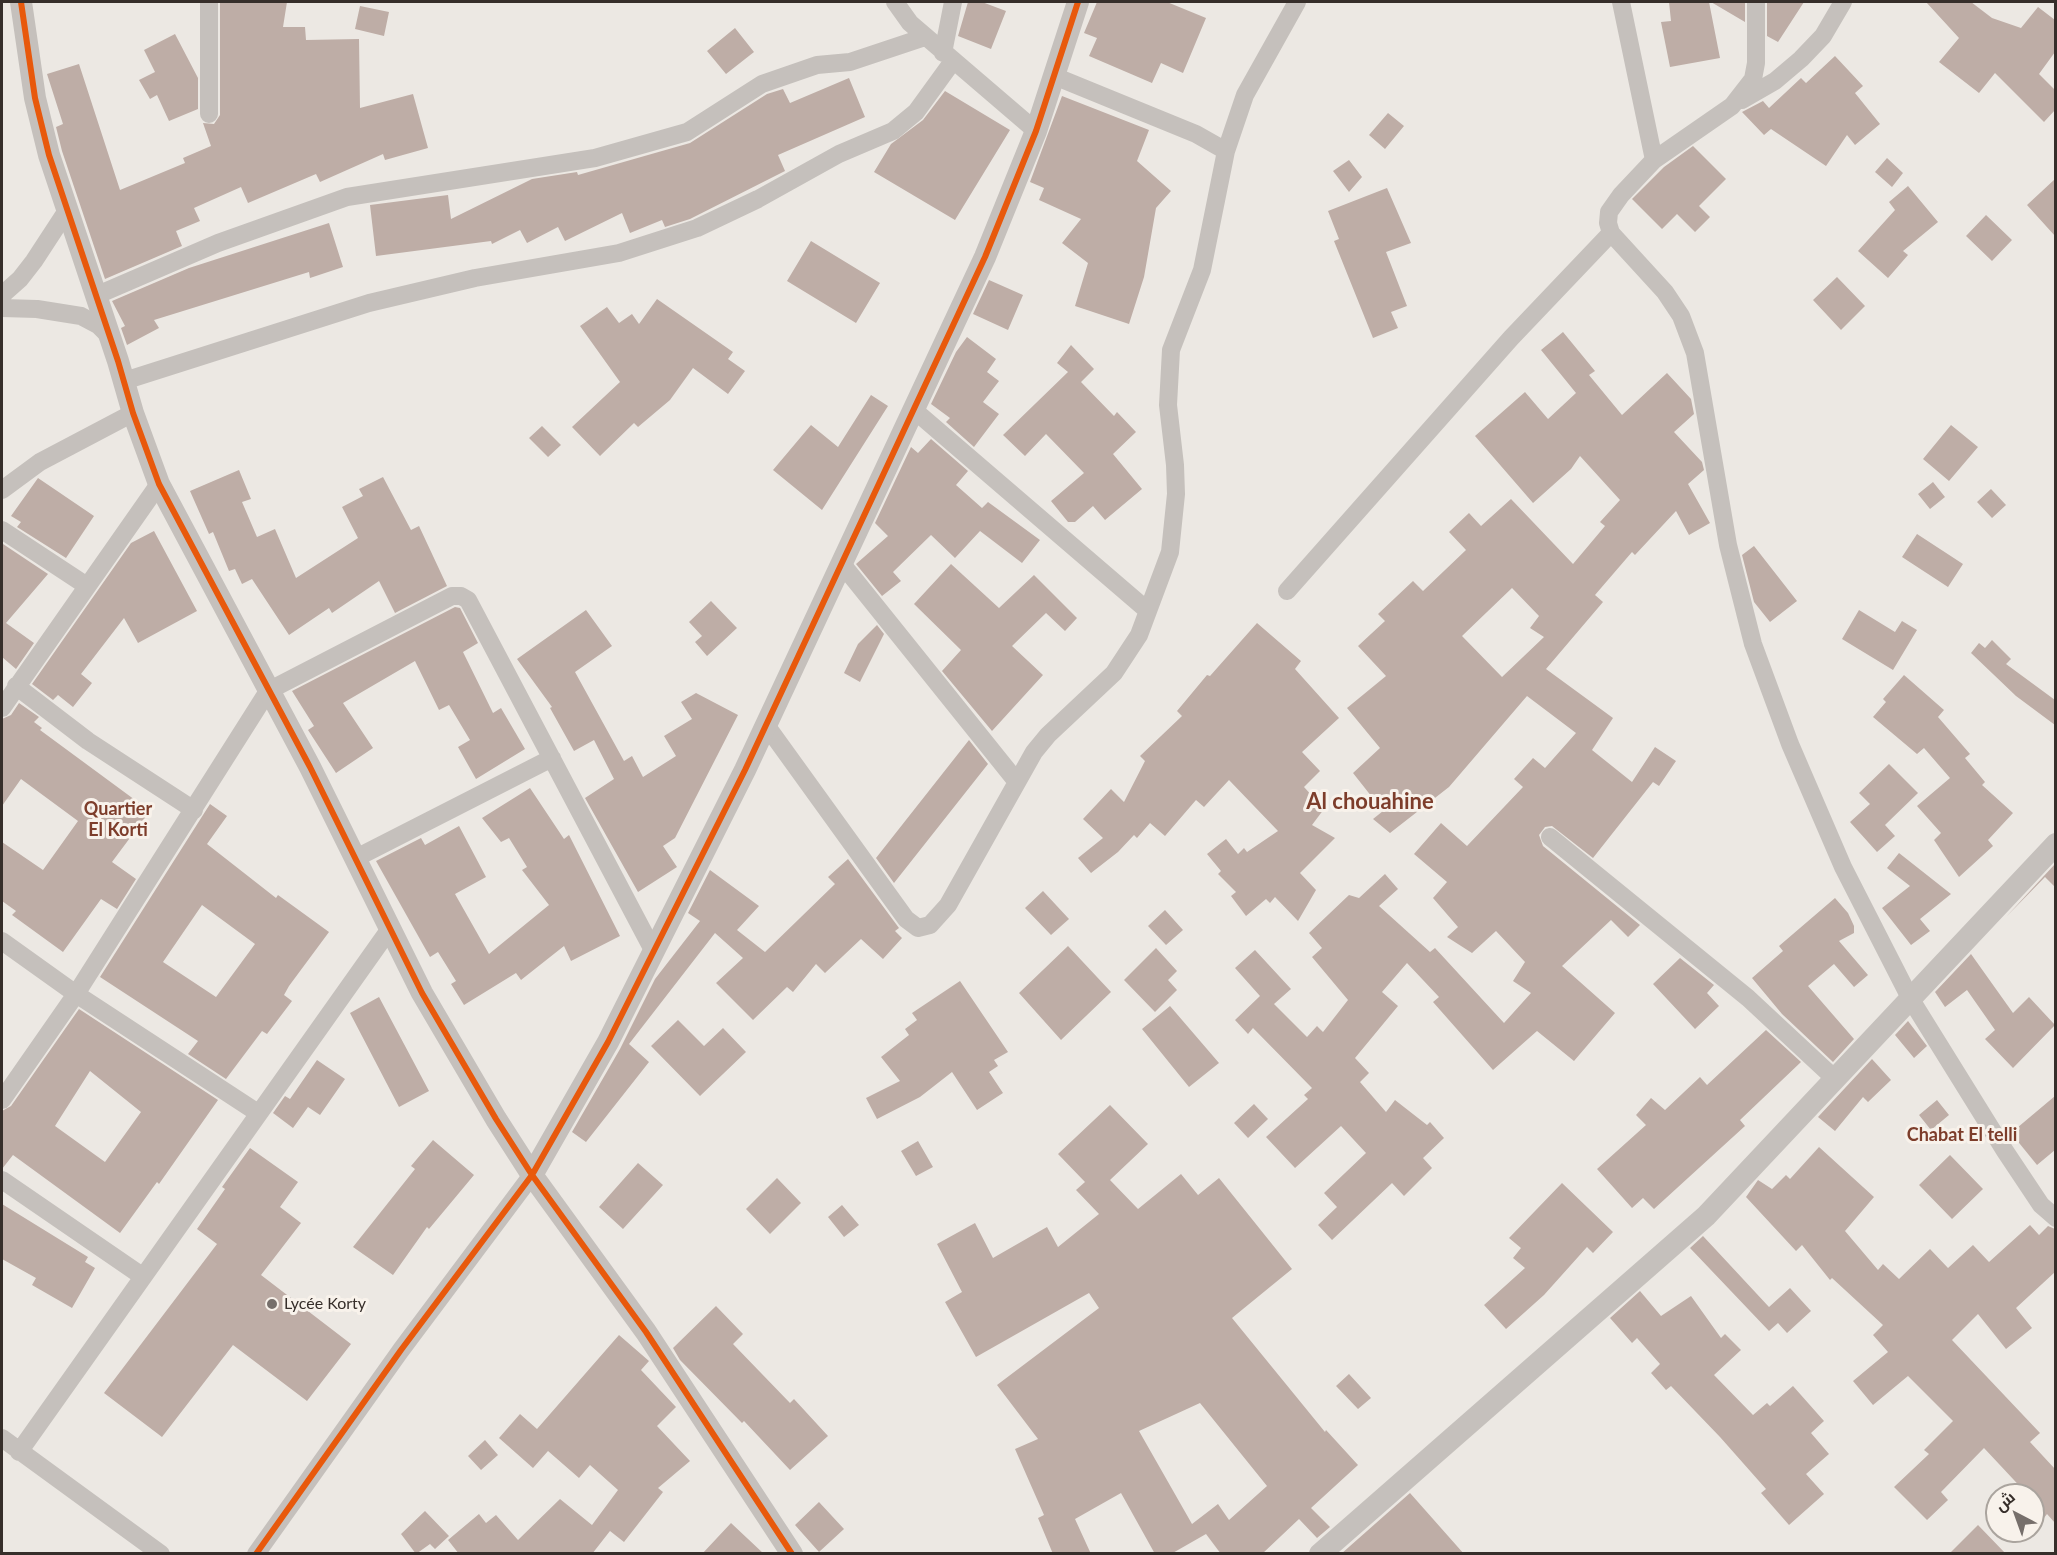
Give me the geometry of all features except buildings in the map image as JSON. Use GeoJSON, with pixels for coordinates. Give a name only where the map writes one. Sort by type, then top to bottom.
{"type":"FeatureCollection","features":[{"type":"Feature","properties":{"kind":"street"},"geometry":{"type":"LineString","coordinates":[[21,2],[35,98],[66,212],[159,484],[310,768],[422,993],[532,1175],[645,1332],[792,1554]]}},
{"type":"Feature","properties":{"kind":"street"},"geometry":{"type":"LineString","coordinates":[[209,2],[209,114]]}},
{"type":"Feature","properties":{"kind":"street"},"geometry":{"type":"LineString","coordinates":[[895,2],[909,23],[1036,131]]}},
{"type":"Feature","properties":{"kind":"street"},"geometry":{"type":"LineString","coordinates":[[124,381],[369,303],[475,278],[619,253],[697,228],[758,199],[838,154],[893,131],[916,112],[948,57],[953,2]]}},
{"type":"Feature","properties":{"kind":"street"},"geometry":{"type":"LineString","coordinates":[[256,1554],[400,1350],[532,1175],[608,1042],[766,725],[985,257],[1036,131],[1078,2]]}},
{"type":"Feature","properties":{"kind":"street"},"geometry":{"type":"LineString","coordinates":[[766,725],[906,918],[918,928],[930,925],[948,906],[1034,752],[1048,735],[1114,673],[1139,635],[1170,552],[1176,494],[1168,405],[1171,350],[1202,270],[1226,151],[1245,95],[1298,2]]}},
{"type":"Feature","properties":{"kind":"street"},"geometry":{"type":"LineString","coordinates":[[1621,2],[1654,160]]}},
{"type":"Feature","properties":{"kind":"street"},"geometry":{"type":"LineString","coordinates":[[1732,106],[1753,79],[1756,63],[1756,2]]}},
{"type":"Feature","properties":{"kind":"street"},"geometry":{"type":"LineString","coordinates":[[1843,2],[1823,36],[1775,81],[1732,106],[1654,160],[1609,212],[1611,233],[1665,292],[1682,316],[1695,353],[1728,545],[1753,644],[1790,744],[1843,867],[1910,998],[2005,1151],[2041,1204],[2055,1218]]}},
{"type":"Feature","properties":{"kind":"street"},"geometry":{"type":"LineString","coordinates":[[95,296],[218,243],[347,197],[595,158],[687,132],[762,84],[817,65],[850,62],[925,37]]}},
{"type":"Feature","properties":{"kind":"street"},"geometry":{"type":"LineString","coordinates":[[1054,76],[1196,134],[1226,151]]}},
{"type":"Feature","properties":{"kind":"street"},"geometry":{"type":"LineString","coordinates":[[2,295],[20,279],[34,261],[66,212]]}},
{"type":"Feature","properties":{"kind":"street"},"geometry":{"type":"LineString","coordinates":[[1287,591],[1511,338],[1611,233]]}},
{"type":"Feature","properties":{"kind":"street"},"geometry":{"type":"LineString","coordinates":[[2,309],[37,309],[81,316],[98,325],[109,336]]}},
{"type":"Feature","properties":{"kind":"street"},"geometry":{"type":"LineString","coordinates":[[914,410],[1148,611]]}},
{"type":"Feature","properties":{"kind":"street"},"geometry":{"type":"LineString","coordinates":[[2,490],[40,462],[133,413]]}},
{"type":"Feature","properties":{"kind":"street"},"geometry":{"type":"LineString","coordinates":[[3,703],[159,484]]}},
{"type":"Feature","properties":{"kind":"street"},"geometry":{"type":"LineString","coordinates":[[2,530],[87,586]]}},
{"type":"Feature","properties":{"kind":"street"},"geometry":{"type":"LineString","coordinates":[[842,564],[1017,782]]}},
{"type":"Feature","properties":{"kind":"street"},"geometry":{"type":"LineString","coordinates":[[2,1100],[76,994],[268,691],[446,599],[461,596],[468,600],[654,952]]}},
{"type":"Feature","properties":{"kind":"street"},"geometry":{"type":"LineString","coordinates":[[16,686],[88,741],[194,810]]}},
{"type":"Feature","properties":{"kind":"street"},"geometry":{"type":"LineString","coordinates":[[354,859],[552,758]]}},
{"type":"Feature","properties":{"kind":"street"},"geometry":{"type":"LineString","coordinates":[[1550,837],[1748,998],[1834,1078]]}},
{"type":"Feature","properties":{"kind":"street"},"geometry":{"type":"LineString","coordinates":[[1320,1554],[1706,1216],[2055,844]]}},
{"type":"Feature","properties":{"kind":"street"},"geometry":{"type":"LineString","coordinates":[[19,1452],[389,930]]}},
{"type":"Feature","properties":{"kind":"street"},"geometry":{"type":"LineString","coordinates":[[2,941],[76,994],[258,1113]]}},
{"type":"Feature","properties":{"kind":"street"},"geometry":{"type":"LineString","coordinates":[[2,1180],[142,1276]]}},
{"type":"Feature","properties":{"kind":"street"},"geometry":{"type":"LineString","coordinates":[[2,1438],[161,1554]]}},
{"type":"Feature","properties":{"kind":"cycle path"},"geometry":{"type":"LineString","coordinates":[[21,2],[35,98],[49,155],[118,361],[133,413],[159,484],[310,767],[422,993],[496,1119],[532,1175],[646,1332],[792,1554]]}},
{"type":"Feature","properties":{"kind":"cycle path"},"geometry":{"type":"LineString","coordinates":[[256,1554],[401,1350],[532,1175],[608,1042],[745,770],[985,257],[1036,131],[1078,2]]}},
{"type":"Feature","properties":{"kind":"place","name":"Lycée Korty"},"geometry":{"type":"Point","coordinates":[272,1304]}},
{"type":"Feature","properties":{"kind":"district","name":"Al chouahine"},"geometry":{"type":"Point","coordinates":[1370,802]}},
{"type":"Feature","properties":{"kind":"district","name":"Quartier El Korti"},"geometry":{"type":"Point","coordinates":[118,819]}},
{"type":"Feature","properties":{"kind":"district","name":"Chabat El telli"},"geometry":{"type":"Point","coordinates":[1962,1135]}}]}
